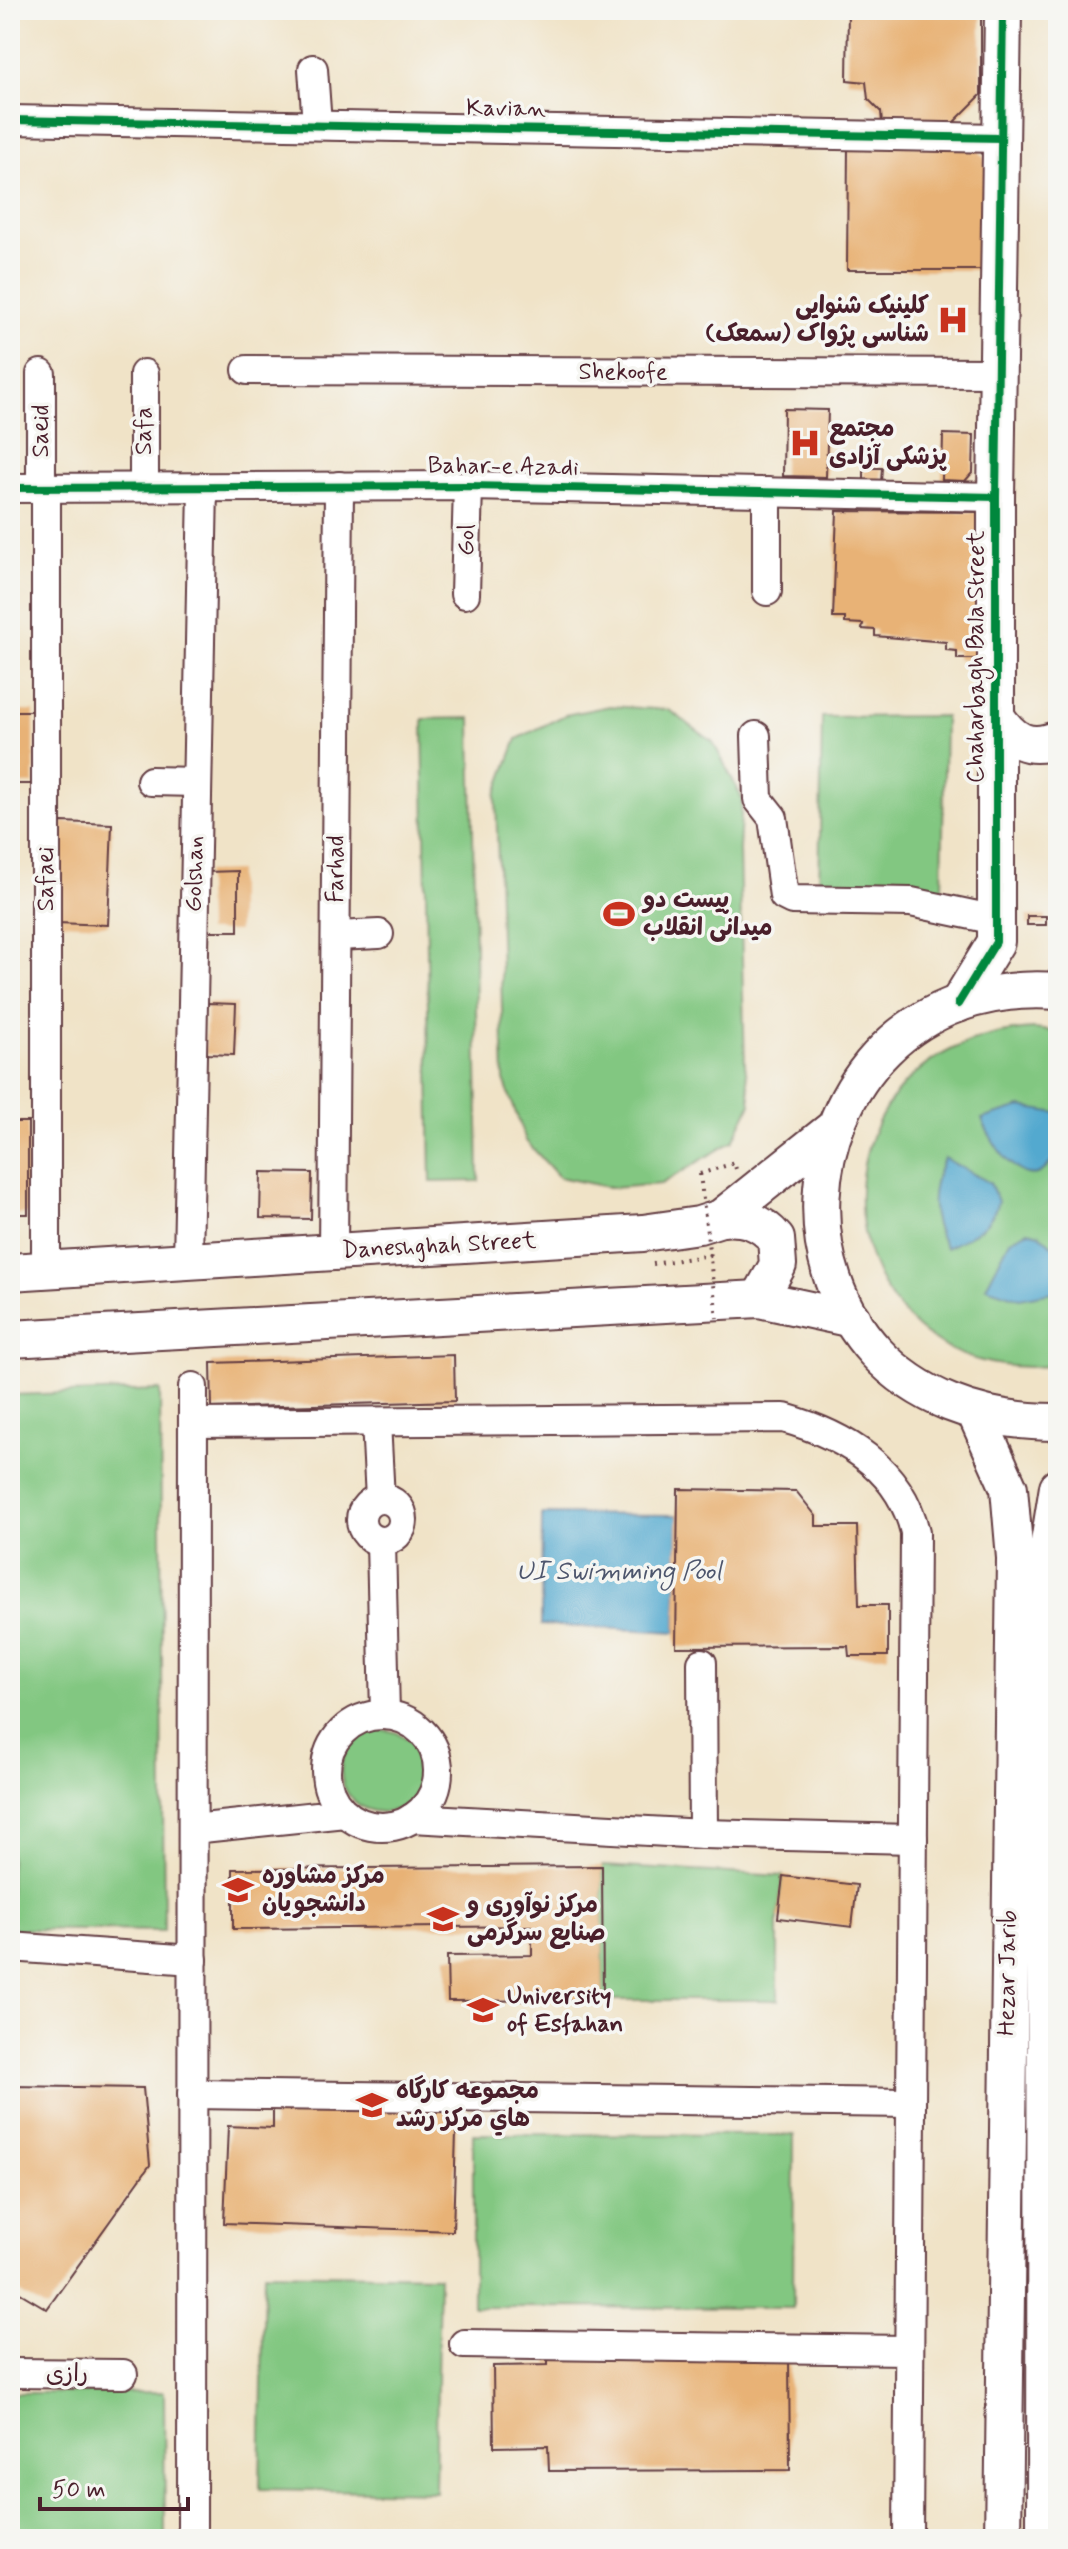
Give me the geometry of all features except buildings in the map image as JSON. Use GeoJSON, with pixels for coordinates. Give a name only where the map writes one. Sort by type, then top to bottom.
{"type":"FeatureCollection","features":[{"type":"Feature","properties":{"kind":"main road","name":"Chaharbagh Bala Street"},"geometry":{"type":"LineString","coordinates":[[958,1004],[996,942],[996,497],[1003,10]]}},
{"type":"Feature","properties":{"kind":"main road"},"geometry":{"type":"LineString","coordinates":[[996,716],[1006,732],[1022,744],[1042,745],[1058,739]]}},
{"type":"Feature","properties":{"kind":"main road"},"geometry":{"type":"LineString","coordinates":[[1058,991],[995,993],[958,1004],[918,1025],[883,1053],[855,1088],[834,1128],[823,1166],[820,1206],[823,1245],[834,1284],[852,1319],[876,1351],[905,1378],[939,1399],[976,1414],[1017,1422],[1058,1422]]}},
{"type":"Feature","properties":{"kind":"main road","name":"Daneshghah Street"},"geometry":{"type":"LineString","coordinates":[[10,1272],[643,1233],[699,1225],[721,1218],[834,1128]]}},
{"type":"Feature","properties":{"kind":"main road"},"geometry":{"type":"LineString","coordinates":[[721,1218],[740,1216],[757,1222],[776,1239],[778,1265],[759,1299]]}},
{"type":"Feature","properties":{"kind":"main road"},"geometry":{"type":"LineString","coordinates":[[10,1339],[759,1299],[852,1319]]}},
{"type":"Feature","properties":{"kind":"main road","name":"Hezar Jarib"},"geometry":{"type":"LineString","coordinates":[[976,1414],[1009,1488],[1015,1558],[1027,1902],[1051,2360],[1045,2539]]}},
{"type":"Feature","properties":{"kind":"main road","name":"Hezar Jarib"},"geometry":{"type":"LineString","coordinates":[[1003,2539],[1027,1902],[1051,1759],[1046,1562],[1058,1487]]}},
{"type":"Feature","properties":{"kind":"street"},"geometry":{"type":"LineString","coordinates":[[313,69],[317,125]]}},
{"type":"Feature","properties":{"kind":"street","name":"Kavian"},"geometry":{"type":"LineString","coordinates":[[10,120],[1001,138]]}},
{"type":"Feature","properties":{"kind":"street","name":"Shekoofe"},"geometry":{"type":"LineString","coordinates":[[247,370],[998,373]]}},
{"type":"Feature","properties":{"kind":"street","name":"Saeid"},"geometry":{"type":"LineString","coordinates":[[41,374],[44,488]]}},
{"type":"Feature","properties":{"kind":"street","name":"Safa"},"geometry":{"type":"LineString","coordinates":[[144,374],[144,487]]}},
{"type":"Feature","properties":{"kind":"street","name":"Farhad"},"geometry":{"type":"LineString","coordinates":[[333,1252],[339,486]]}},
{"type":"Feature","properties":{"kind":"street","name":"Bahar-e Azadi"},"geometry":{"type":"LineString","coordinates":[[10,488],[468,486],[996,497]]}},
{"type":"Feature","properties":{"kind":"street","name":"Gol"},"geometry":{"type":"LineString","coordinates":[[463,594],[468,486]]}},
{"type":"Feature","properties":{"kind":"street","name":"Golshan"},"geometry":{"type":"LineString","coordinates":[[188,1261],[203,487]]}},
{"type":"Feature","properties":{"kind":"street","name":"Safaei"},"geometry":{"type":"LineString","coordinates":[[44,488],[46,1270]]}},
{"type":"Feature","properties":{"kind":"street"},"geometry":{"type":"LineString","coordinates":[[767,492],[767,591]]}},
{"type":"Feature","properties":{"kind":"street"},"geometry":{"type":"LineString","coordinates":[[756,736],[758,799],[773,818],[784,896],[792,900],[911,902],[996,920]]}},
{"type":"Feature","properties":{"kind":"street"},"geometry":{"type":"LineString","coordinates":[[151,781],[197,782]]}},
{"type":"Feature","properties":{"kind":"street"},"geometry":{"type":"LineString","coordinates":[[336,936],[379,934]]}},
{"type":"Feature","properties":{"kind":"street"},"geometry":{"type":"LineString","coordinates":[[192,2539],[193,1387]]}},
{"type":"Feature","properties":{"kind":"street"},"geometry":{"type":"LineString","coordinates":[[193,1423],[784,1418],[816,1427],[870,1461],[894,1482],[909,1505],[915,1532],[908,2539]]}},
{"type":"Feature","properties":{"kind":"street"},"geometry":{"type":"LineString","coordinates":[[376,1422],[380,1499],[397,1505],[403,1518],[397,1536],[381,1542],[385,1714]]}},
{"type":"Feature","properties":{"kind":"street"},"geometry":{"type":"LineString","coordinates":[[702,1663],[703,1834]]}},
{"type":"Feature","properties":{"kind":"street"},"geometry":{"type":"LineString","coordinates":[[193,1829],[345,1813],[377,1826],[393,1826],[412,1818],[427,1804],[435,1789],[438,1771],[436,1754],[416,1726],[385,1714],[366,1716],[352,1723],[330,1749],[325,1768],[328,1788],[345,1813]]}},
{"type":"Feature","properties":{"kind":"street"},"geometry":{"type":"LineString","coordinates":[[412,1818],[703,1834],[913,1839]]}},
{"type":"Feature","properties":{"kind":"street"},"geometry":{"type":"LineString","coordinates":[[10,1947],[193,1960]]}},
{"type":"Feature","properties":{"kind":"street"},"geometry":{"type":"LineString","coordinates":[[192,2094],[911,2103]]}},
{"type":"Feature","properties":{"kind":"street"},"geometry":{"type":"LineString","coordinates":[[464,2344],[908,2350]]}},
{"type":"Feature","properties":{"kind":"street","name":"رازی"},"geometry":{"type":"LineString","coordinates":[[10,2373],[123,2374]]}},
{"type":"Feature","properties":{"kind":"path"},"geometry":{"type":"LineString","coordinates":[[717,1318],[700,1174],[734,1163]]}},
{"type":"Feature","properties":{"kind":"path"},"geometry":{"type":"LineString","coordinates":[[653,1264],[710,1255]]}},
{"type":"Feature","properties":{"kind":"green space","name":"پیست دو میدانی انقلاب"},"geometry":{"type":"Polygon","coordinates":[[[610,706],[669,710],[713,742],[742,798],[739,850],[745,1065],[751,1104],[733,1141],[661,1184],[612,1188],[559,1177],[526,1141],[504,1080],[496,795],[517,739],[565,715],[610,706]]]}},
{"type":"Feature","properties":{"kind":"green space"},"geometry":{"type":"Polygon","coordinates":[[[945,716],[942,892],[819,892],[822,717],[945,716]]]}},
{"type":"Feature","properties":{"kind":"green space"},"geometry":{"type":"Polygon","coordinates":[[[471,718],[479,1181],[431,1182],[423,719],[471,718]]]}},
{"type":"Feature","properties":{"kind":"green space"},"geometry":{"type":"Polygon","coordinates":[[[1034,1029],[1058,1032],[1058,1365],[978,1360],[918,1328],[879,1276],[862,1214],[867,1150],[897,1092],[953,1049],[1034,1029]]]}},
{"type":"Feature","properties":{"kind":"green space"},"geometry":{"type":"Polygon","coordinates":[[[160,1390],[164,1931],[10,1929],[10,1395],[160,1390]]]}},
{"type":"Feature","properties":{"kind":"green space"},"geometry":{"type":"Polygon","coordinates":[[[374,1730],[390,1730],[405,1736],[417,1748],[423,1771],[417,1794],[405,1806],[390,1812],[374,1812],[359,1806],[347,1794],[341,1779],[341,1763],[347,1748],[359,1736],[374,1730]]]}},
{"type":"Feature","properties":{"kind":"green space"},"geometry":{"type":"Polygon","coordinates":[[[602,1866],[783,1876],[778,1918],[778,2000],[603,2000],[602,1866]]]}},
{"type":"Feature","properties":{"kind":"green space"},"geometry":{"type":"Polygon","coordinates":[[[473,2134],[794,2135],[793,2308],[473,2307],[473,2134]]]}},
{"type":"Feature","properties":{"kind":"green space"},"geometry":{"type":"Polygon","coordinates":[[[264,2273],[439,2276],[435,2492],[260,2489],[264,2273]]]}},
{"type":"Feature","properties":{"kind":"green space"},"geometry":{"type":"Polygon","coordinates":[[[164,2392],[165,2539],[10,2539],[10,2393],[164,2392]]]}},
{"type":"Feature","properties":{"kind":"water"},"geometry":{"type":"Polygon","coordinates":[[[1021,1107],[1058,1113],[1057,1150],[1047,1167],[1037,1174],[1026,1174],[1004,1157],[982,1119],[1021,1107]]]}},
{"type":"Feature","properties":{"kind":"water"},"geometry":{"type":"Polygon","coordinates":[[[944,1158],[990,1183],[998,1201],[985,1225],[946,1248],[936,1225],[933,1203],[935,1181],[944,1158]]]}},
{"type":"Feature","properties":{"kind":"water"},"geometry":{"type":"Polygon","coordinates":[[[1028,1231],[1040,1234],[1058,1251],[1058,1291],[1020,1298],[986,1287],[1010,1240],[1028,1231]]]}},
{"type":"Feature","properties":{"kind":"water","name":"UI Swimming Pool"},"geometry":{"type":"Polygon","coordinates":[[[542,1514],[678,1515],[676,1632],[541,1625],[542,1514]]]}},
{"type":"Feature","properties":{"kind":"cycle path"},"geometry":{"type":"LineString","coordinates":[[958,1004],[996,942],[996,497],[1003,10]]}},
{"type":"Feature","properties":{"kind":"cycle path"},"geometry":{"type":"LineString","coordinates":[[10,120],[1001,138]]}},
{"type":"Feature","properties":{"kind":"cycle path"},"geometry":{"type":"LineString","coordinates":[[10,488],[468,486],[996,497]]}},
{"type":"Feature","properties":{"kind":"place","name":"کلینیک شنوایی شناسی پژواک (سمعک)"},"geometry":{"type":"Point","coordinates":[953,320]}},
{"type":"Feature","properties":{"kind":"place","name":"مجتمع پزشکی آزادی"},"geometry":{"type":"Point","coordinates":[805,443]}},
{"type":"Feature","properties":{"kind":"place","name":"پیست دو میدانی انقلاب"},"geometry":{"type":"Point","coordinates":[619,914]}},
{"type":"Feature","properties":{"kind":"place","name":"مرکز مشاوره دانشجویان"},"geometry":{"type":"Point","coordinates":[238,1890]}},
{"type":"Feature","properties":{"kind":"place","name":"مرکز نوآوری و صنایع سرگرمی"},"geometry":{"type":"Point","coordinates":[443,1919]}},
{"type":"Feature","properties":{"kind":"place","name":"University of Esfahan"},"geometry":{"type":"Point","coordinates":[483,2010]}},
{"type":"Feature","properties":{"kind":"place","name":"مجموعه کارگاه هاي مرکز رشد"},"geometry":{"type":"Point","coordinates":[372,2105]}}]}
